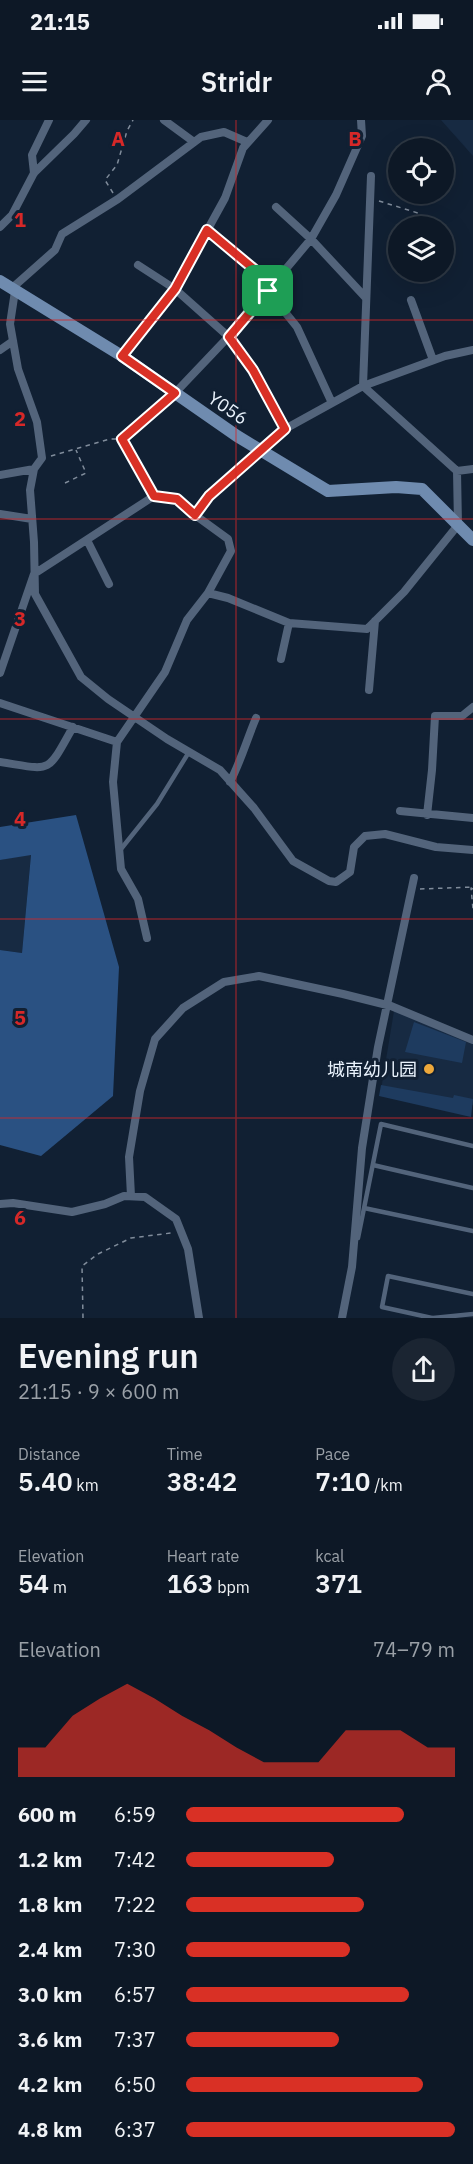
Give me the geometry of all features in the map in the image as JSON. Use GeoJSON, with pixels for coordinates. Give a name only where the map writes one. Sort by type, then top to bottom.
{"type":"FeatureCollection","features":[{"type":"Feature","properties":{"kind":"street"},"geometry":{"type":"LineString","coordinates":[[34,173],[32,155],[49,120]]}},
{"type":"Feature","properties":{"kind":"street"},"geometry":{"type":"LineString","coordinates":[[0,227],[12,215],[34,173],[75,134],[86,120]]}},
{"type":"Feature","properties":{"kind":"street"},"geometry":{"type":"LineString","coordinates":[[164,120],[194,142]]}},
{"type":"Feature","properties":{"kind":"street"},"geometry":{"type":"LineString","coordinates":[[122,356],[175,289],[225,198],[243,148],[268,120]]}},
{"type":"Feature","properties":{"kind":"street"},"geometry":{"type":"LineString","coordinates":[[175,393],[229,337],[311,239],[336,195],[362,136],[361,120]]}},
{"type":"Feature","properties":{"kind":"street"},"geometry":{"type":"LineString","coordinates":[[248,142],[224,132],[201,137],[118,199],[62,234],[55,250],[13,290],[10,324],[18,369],[37,422],[42,458],[34,469],[30,490],[35,594],[81,677],[135,717],[220,770],[254,808],[293,861],[329,881],[336,882],[350,872],[354,847],[365,836],[384,834],[436,847],[473,849]]}},
{"type":"Feature","properties":{"kind":"street"},"geometry":{"type":"LineString","coordinates":[[208,593],[228,598],[289,624],[367,629],[404,592],[458,525],[457,471],[363,386],[371,176]]}},
{"type":"Feature","properties":{"kind":"street"},"geometry":{"type":"LineString","coordinates":[[276,207],[311,239],[366,298]]}},
{"type":"Feature","properties":{"kind":"street"},"geometry":{"type":"LineString","coordinates":[[207,230],[270,288],[297,327],[332,403]]}},
{"type":"Feature","properties":{"kind":"street"},"geometry":{"type":"LineString","coordinates":[[138,265],[175,289],[229,337],[253,370],[285,429]]}},
{"type":"Feature","properties":{"kind":"street","name":"Y056"},"geometry":{"type":"LineString","coordinates":[[0,281],[122,356],[260,450],[328,491],[396,487],[422,489],[473,540]]}},
{"type":"Feature","properties":{"kind":"street"},"geometry":{"type":"LineString","coordinates":[[411,300],[433,360]]}},
{"type":"Feature","properties":{"kind":"street"},"geometry":{"type":"LineString","coordinates":[[0,350],[13,341]]}},
{"type":"Feature","properties":{"kind":"street"},"geometry":{"type":"LineString","coordinates":[[195,515],[209,496],[285,429],[363,386],[433,360],[473,350]]}},
{"type":"Feature","properties":{"kind":"street"},"geometry":{"type":"LineString","coordinates":[[0,475],[34,469]]}},
{"type":"Feature","properties":{"kind":"street"},"geometry":{"type":"LineString","coordinates":[[457,471],[473,469]]}},
{"type":"Feature","properties":{"kind":"street"},"geometry":{"type":"LineString","coordinates":[[0,673],[34,574],[154,496],[177,499],[228,539],[231,551],[208,593],[188,620],[165,672],[117,742],[113,782],[121,869],[138,899],[147,938]]}},
{"type":"Feature","properties":{"kind":"street"},"geometry":{"type":"LineString","coordinates":[[0,514],[32,519]]}},
{"type":"Feature","properties":{"kind":"street"},"geometry":{"type":"LineString","coordinates":[[87,540],[109,584]]}},
{"type":"Feature","properties":{"kind":"street"},"geometry":{"type":"LineString","coordinates":[[369,690],[375,621]]}},
{"type":"Feature","properties":{"kind":"street"},"geometry":{"type":"LineString","coordinates":[[281,659],[289,624]]}},
{"type":"Feature","properties":{"kind":"street"},"geometry":{"type":"LineString","coordinates":[[0,703],[117,742]]}},
{"type":"Feature","properties":{"kind":"street"},"geometry":{"type":"LineString","coordinates":[[427,814],[435,716],[462,716],[473,707]]}},
{"type":"Feature","properties":{"kind":"street"},"geometry":{"type":"LineString","coordinates":[[230,782],[241,762],[256,718]]}},
{"type":"Feature","properties":{"kind":"street"},"geometry":{"type":"LineString","coordinates":[[0,762],[43,768],[53,763],[73,727]]}},
{"type":"Feature","properties":{"kind":"street"},"geometry":{"type":"LineString","coordinates":[[400,812],[473,818]]}},
{"type":"Feature","properties":{"kind":"street"},"geometry":{"type":"LineString","coordinates":[[342,1318],[352,1267],[362,1148],[387,1005],[414,878]]}},
{"type":"Feature","properties":{"kind":"street"},"geometry":{"type":"LineString","coordinates":[[131,1196],[129,1158],[143,1081],[154,1039],[183,1008],[224,982],[259,976],[344,994],[387,1005],[473,1040]]}},
{"type":"Feature","properties":{"kind":"street"},"geometry":{"type":"LineString","coordinates":[[0,1204],[13,1203],[72,1212],[105,1204],[124,1196],[145,1197],[176,1219],[188,1249],[199,1318]]}},
{"type":"Feature","properties":{"kind":"lane"},"geometry":{"type":"LineString","coordinates":[[119,852],[157,804],[189,752]]}},
{"type":"Feature","properties":{"kind":"lane"},"geometry":{"type":"LineString","coordinates":[[352,1267],[381,1124],[473,1146]]}},
{"type":"Feature","properties":{"kind":"lane"},"geometry":{"type":"LineString","coordinates":[[373,1165],[473,1188]]}},
{"type":"Feature","properties":{"kind":"lane"},"geometry":{"type":"LineString","coordinates":[[364,1208],[473,1231]]}},
{"type":"Feature","properties":{"kind":"lane"},"geometry":{"type":"LineString","coordinates":[[473,1294],[388,1276],[382,1307],[433,1318],[472,1314],[473,1308]]}},
{"type":"Feature","properties":{"kind":"path"},"geometry":{"type":"LineString","coordinates":[[118,199],[105,180],[117,165],[126,131],[133,120]]}},
{"type":"Feature","properties":{"kind":"path"},"geometry":{"type":"LineString","coordinates":[[370,198],[421,214]]}},
{"type":"Feature","properties":{"kind":"path"},"geometry":{"type":"LineString","coordinates":[[42,458],[110,439],[122,439],[175,393]]}},
{"type":"Feature","properties":{"kind":"path"},"geometry":{"type":"LineString","coordinates":[[122,439],[154,496]]}},
{"type":"Feature","properties":{"kind":"path"},"geometry":{"type":"LineString","coordinates":[[65,483],[86,473],[76,449]]}},
{"type":"Feature","properties":{"kind":"path"},"geometry":{"type":"LineString","coordinates":[[411,889],[472,888],[473,909]]}},
{"type":"Feature","properties":{"kind":"path"},"geometry":{"type":"LineString","coordinates":[[83,1318],[82,1266],[98,1254],[131,1238],[180,1230]]}},
{"type":"Feature","properties":{"kind":"shaded area"},"geometry":{"type":"Polygon","coordinates":[[[441,120],[473,120],[473,156],[441,120]]]}},
{"type":"Feature","properties":{"kind":"shaded area"},"geometry":{"type":"Polygon","coordinates":[[[76,815],[119,967],[113,1096],[41,1156],[0,1145],[0,950],[22,953],[31,855],[0,860],[0,827],[76,815]]]}},
{"type":"Feature","properties":{"kind":"shaded area"},"geometry":{"type":"Polygon","coordinates":[[[31,854],[22,953],[0,950],[0,860],[31,854]]]}},
{"type":"Feature","properties":{"kind":"shaded area","name":"城南幼儿园"},"geometry":{"type":"Polygon","coordinates":[[[394,1011],[473,1042],[473,1105],[380,1096],[394,1011]]]}},
{"type":"Feature","properties":{"kind":"shaded area"},"geometry":{"type":"Polygon","coordinates":[[[414,1022],[466,1042],[462,1063],[405,1052],[414,1022]]]}},
{"type":"Feature","properties":{"kind":"shaded area"},"geometry":{"type":"Polygon","coordinates":[[[381,1085],[453,1098],[454,1095],[473,1099],[471,1117],[379,1096],[381,1085]]]}},
{"type":"Feature","properties":{"kind":"place","name":"城南幼儿园"},"geometry":{"type":"Point","coordinates":[429,1069]}},
{"type":"Feature","properties":{"kind":"route"},"geometry":{"type":"LineString","coordinates":[[207,230],[273,285],[268,291],[229,337],[253,370],[285,429],[209,496],[195,515],[177,499],[154,496],[122,439],[175,393],[122,356],[175,289],[207,230]]}}]}
